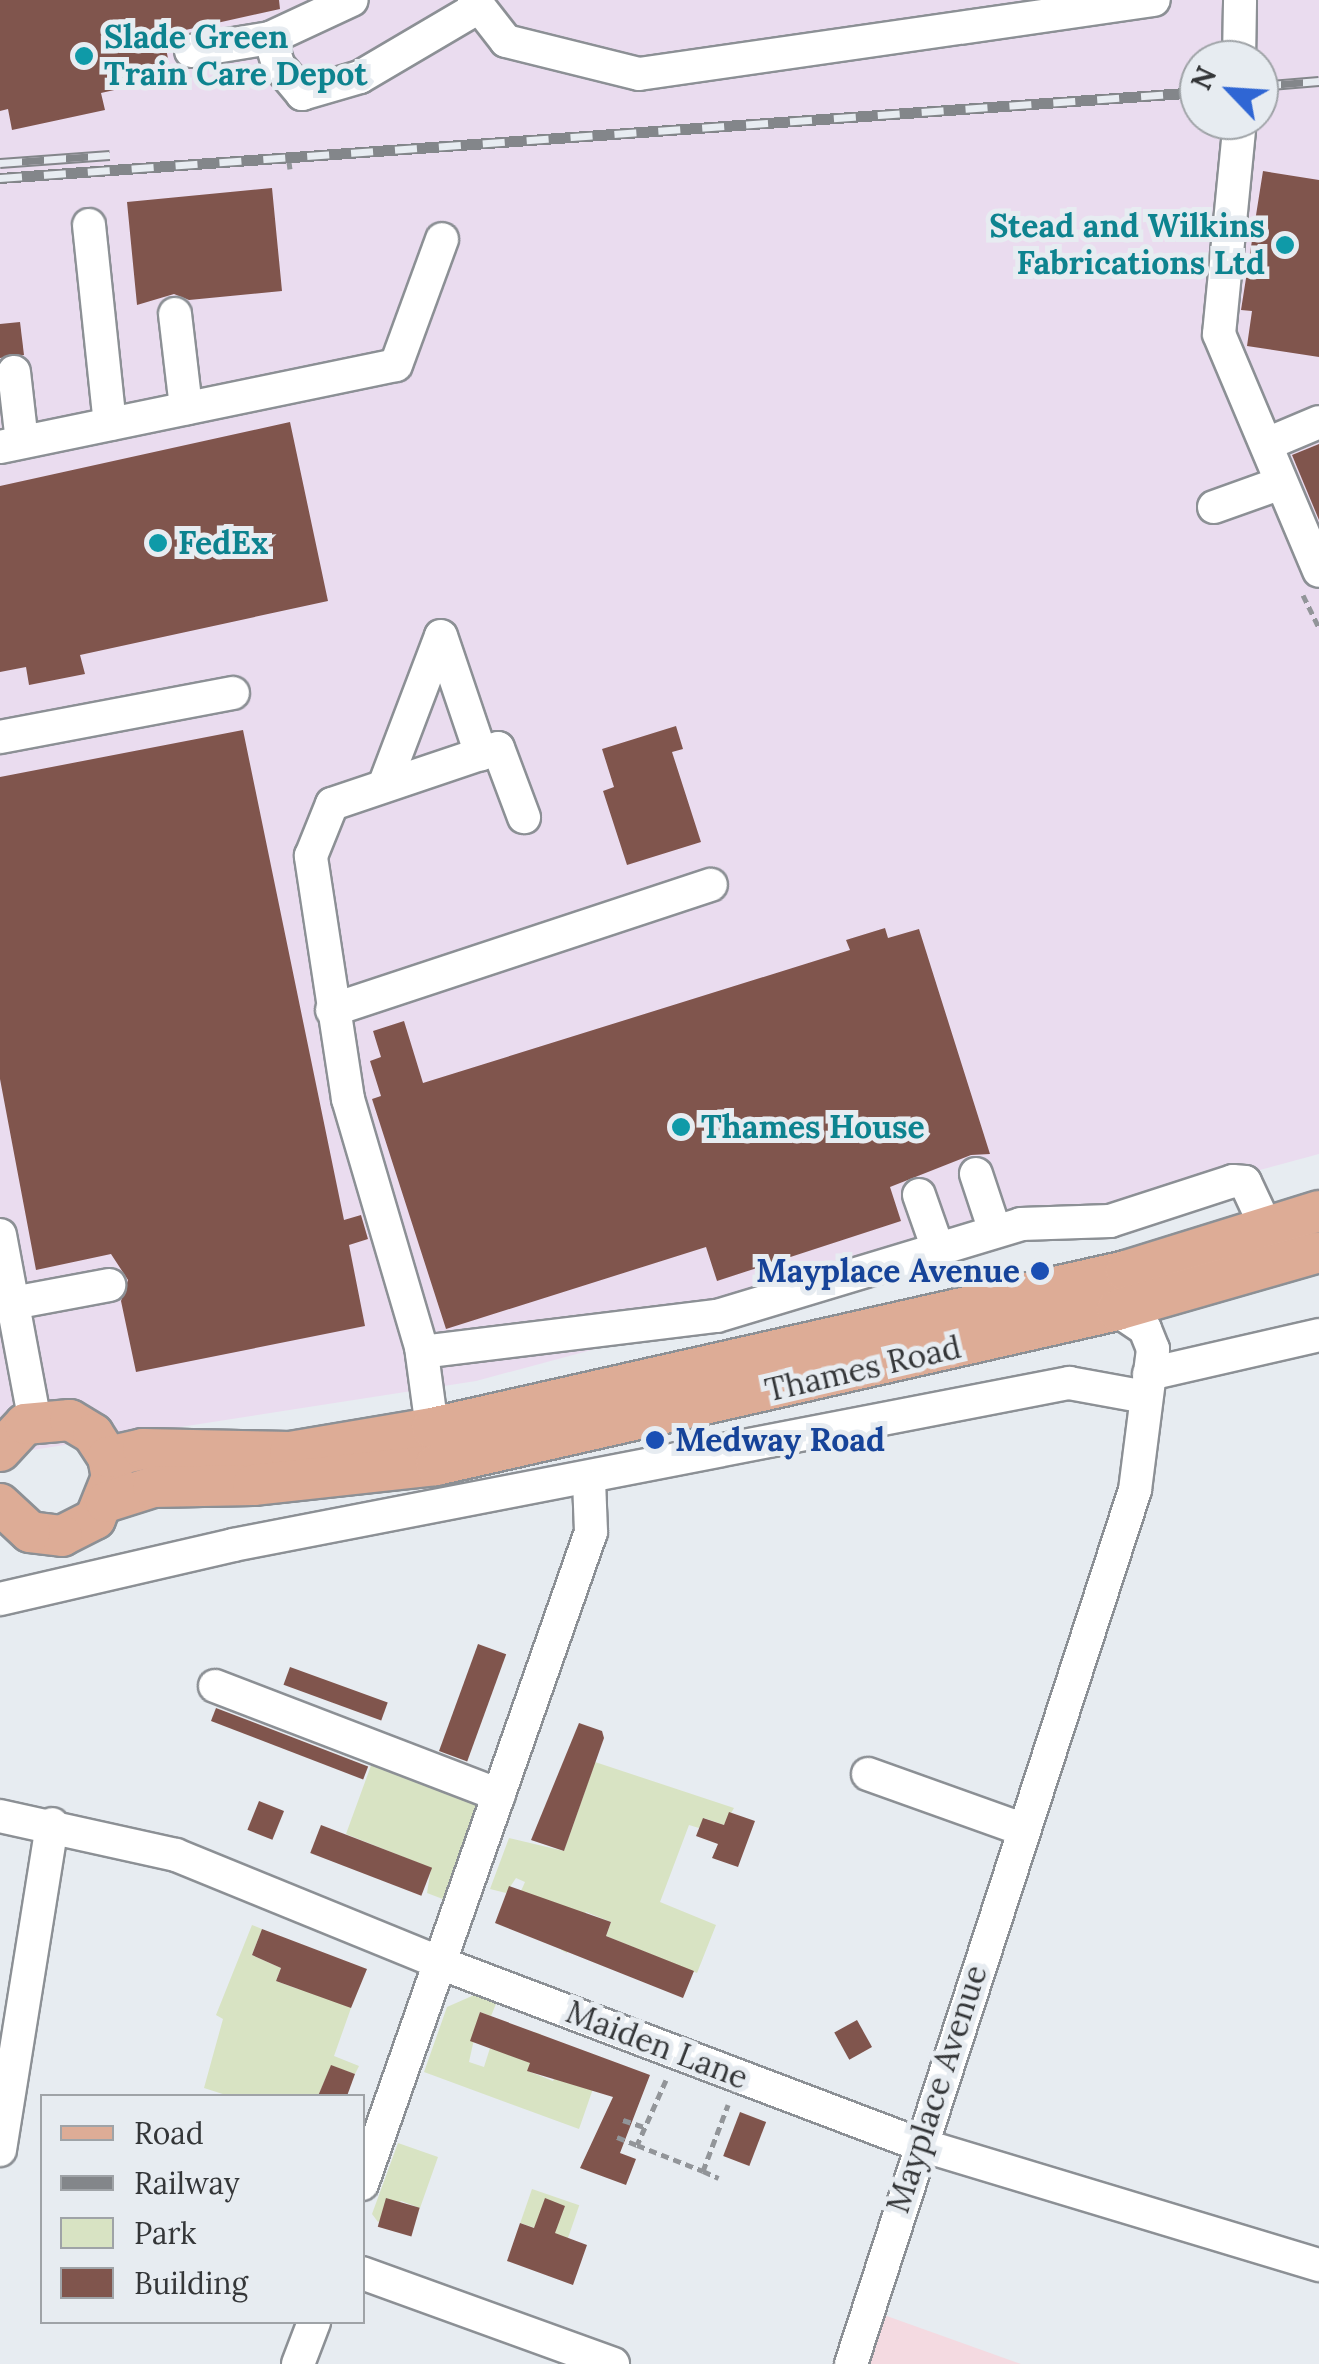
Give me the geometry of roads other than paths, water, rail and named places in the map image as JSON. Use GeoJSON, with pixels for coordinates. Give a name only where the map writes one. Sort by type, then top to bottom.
{"type":"FeatureCollection","features":[{"type":"Feature","properties":{"kind":"main road","name":"Thames Road"},"geometry":{"type":"LineString","coordinates":[[108,1457],[143,1450],[290,1452],[432,1428],[1126,1271],[1319,1211]]}},
{"type":"Feature","properties":{"kind":"main road","name":"Thames Road"},"geometry":{"type":"LineString","coordinates":[[3,1514],[30,1532],[62,1536],[82,1529],[106,1502],[153,1487],[253,1485],[436,1465],[1117,1310],[1319,1252]]}},
{"type":"Feature","properties":{"kind":"main road"},"geometry":{"type":"LineString","coordinates":[[0,1451],[9,1437],[35,1422],[70,1420],[93,1434],[108,1457],[106,1502]]}},
{"type":"Feature","properties":{"kind":"street"},"geometry":{"type":"LineString","coordinates":[[192,51],[270,38],[352,0]]}},
{"type":"Feature","properties":{"kind":"street"},"geometry":{"type":"LineString","coordinates":[[270,38],[291,88],[314,92],[360,77],[476,3],[506,42],[639,74],[1154,0]]}},
{"type":"Feature","properties":{"kind":"street"},"geometry":{"type":"LineString","coordinates":[[1239,40],[1240,0]]}},
{"type":"Feature","properties":{"kind":"street"},"geometry":{"type":"LineString","coordinates":[[1238,140],[1219,334],[1319,571]]}},
{"type":"Feature","properties":{"kind":"street"},"geometry":{"type":"LineString","coordinates":[[88,224],[110,424]]}},
{"type":"Feature","properties":{"kind":"street"},"geometry":{"type":"LineString","coordinates":[[14,372],[11,444],[396,365],[442,239]]}},
{"type":"Feature","properties":{"kind":"street"},"geometry":{"type":"LineString","coordinates":[[174,314],[186,408]]}},
{"type":"Feature","properties":{"kind":"street"},"geometry":{"type":"LineString","coordinates":[[1267,444],[1319,422]]}},
{"type":"Feature","properties":{"kind":"street"},"geometry":{"type":"LineString","coordinates":[[1214,507],[1281,482]]}},
{"type":"Feature","properties":{"kind":"street"},"geometry":{"type":"LineString","coordinates":[[384,786],[441,636],[481,754]]}},
{"type":"Feature","properties":{"kind":"street"},"geometry":{"type":"LineString","coordinates":[[0,737],[233,693]]}},
{"type":"Feature","properties":{"kind":"street"},"geometry":{"type":"LineString","coordinates":[[432,1428],[422,1352],[348,1099],[310,856],[332,804],[498,748],[524,817]]}},
{"type":"Feature","properties":{"kind":"street"},"geometry":{"type":"LineString","coordinates":[[332,1010],[711,884]]}},
{"type":"Feature","properties":{"kind":"street"},"geometry":{"type":"LineString","coordinates":[[976,1174],[995,1232]]}},
{"type":"Feature","properties":{"kind":"street"},"geometry":{"type":"LineString","coordinates":[[422,1352],[716,1316],[1021,1224],[1110,1221],[1234,1182],[1244,1182],[1267,1229]]}},
{"type":"Feature","properties":{"kind":"street"},"geometry":{"type":"LineString","coordinates":[[919,1195],[938,1249]]}},
{"type":"Feature","properties":{"kind":"street"},"geometry":{"type":"LineString","coordinates":[[0,1235],[35,1422]]}},
{"type":"Feature","properties":{"kind":"street"},"geometry":{"type":"LineString","coordinates":[[13,1304],[110,1286]]}},
{"type":"Feature","properties":{"kind":"street","name":"Mayplace Avenue"},"geometry":{"type":"LineString","coordinates":[[851,2364],[918,2144],[1136,1490],[1153,1349],[1145,1329],[1117,1310]]}},
{"type":"Feature","properties":{"kind":"street","name":"Thames Road"},"geometry":{"type":"LineString","coordinates":[[0,1599],[233,1545],[1069,1383],[1148,1385],[1319,1335]]}},
{"type":"Feature","properties":{"kind":"street"},"geometry":{"type":"LineString","coordinates":[[365,2176],[591,1532],[589,1479]]}},
{"type":"Feature","properties":{"kind":"street"},"geometry":{"type":"LineString","coordinates":[[215,1686],[499,1796]]}},
{"type":"Feature","properties":{"kind":"street"},"geometry":{"type":"LineString","coordinates":[[868,1774],[1022,1829]]}},
{"type":"Feature","properties":{"kind":"street","name":"Maiden Lane"},"geometry":{"type":"LineString","coordinates":[[0,1816],[52,1824],[176,1854],[440,1963],[918,2144],[1319,2264]]}},
{"type":"Feature","properties":{"kind":"street"},"geometry":{"type":"LineString","coordinates":[[0,2150],[52,1824]]}},
{"type":"Feature","properties":{"kind":"street"},"geometry":{"type":"LineString","coordinates":[[365,2274],[613,2364]]}},
{"type":"Feature","properties":{"kind":"street"},"geometry":{"type":"LineString","coordinates":[[298,2364],[313,2324]]}},
{"type":"Feature","properties":{"kind":"railway"},"geometry":{"type":"LineString","coordinates":[[1279,84],[1319,81]]}},
{"type":"Feature","properties":{"kind":"railway"},"geometry":{"type":"LineString","coordinates":[[0,178],[1179,93]]}},
{"type":"Feature","properties":{"kind":"railway"},"geometry":{"type":"LineString","coordinates":[[0,163],[110,155]]}},
{"type":"Feature","properties":{"kind":"place","name":"Slade Green Train Care Depot"},"geometry":{"type":"Point","coordinates":[84,56]}},
{"type":"Feature","properties":{"kind":"place","name":"Stead and Wilkins Fabrications Ltd"},"geometry":{"type":"Point","coordinates":[1285,245]}},
{"type":"Feature","properties":{"kind":"place","name":"FedEx"},"geometry":{"type":"Point","coordinates":[158,543]}},
{"type":"Feature","properties":{"kind":"place","name":"Thames House"},"geometry":{"type":"Point","coordinates":[681,1127]}},
{"type":"Feature","properties":{"kind":"place","name":"Mayplace Avenue"},"geometry":{"type":"Point","coordinates":[1040,1271]}},
{"type":"Feature","properties":{"kind":"place","name":"Medway Road"},"geometry":{"type":"Point","coordinates":[655,1440]}}]}
